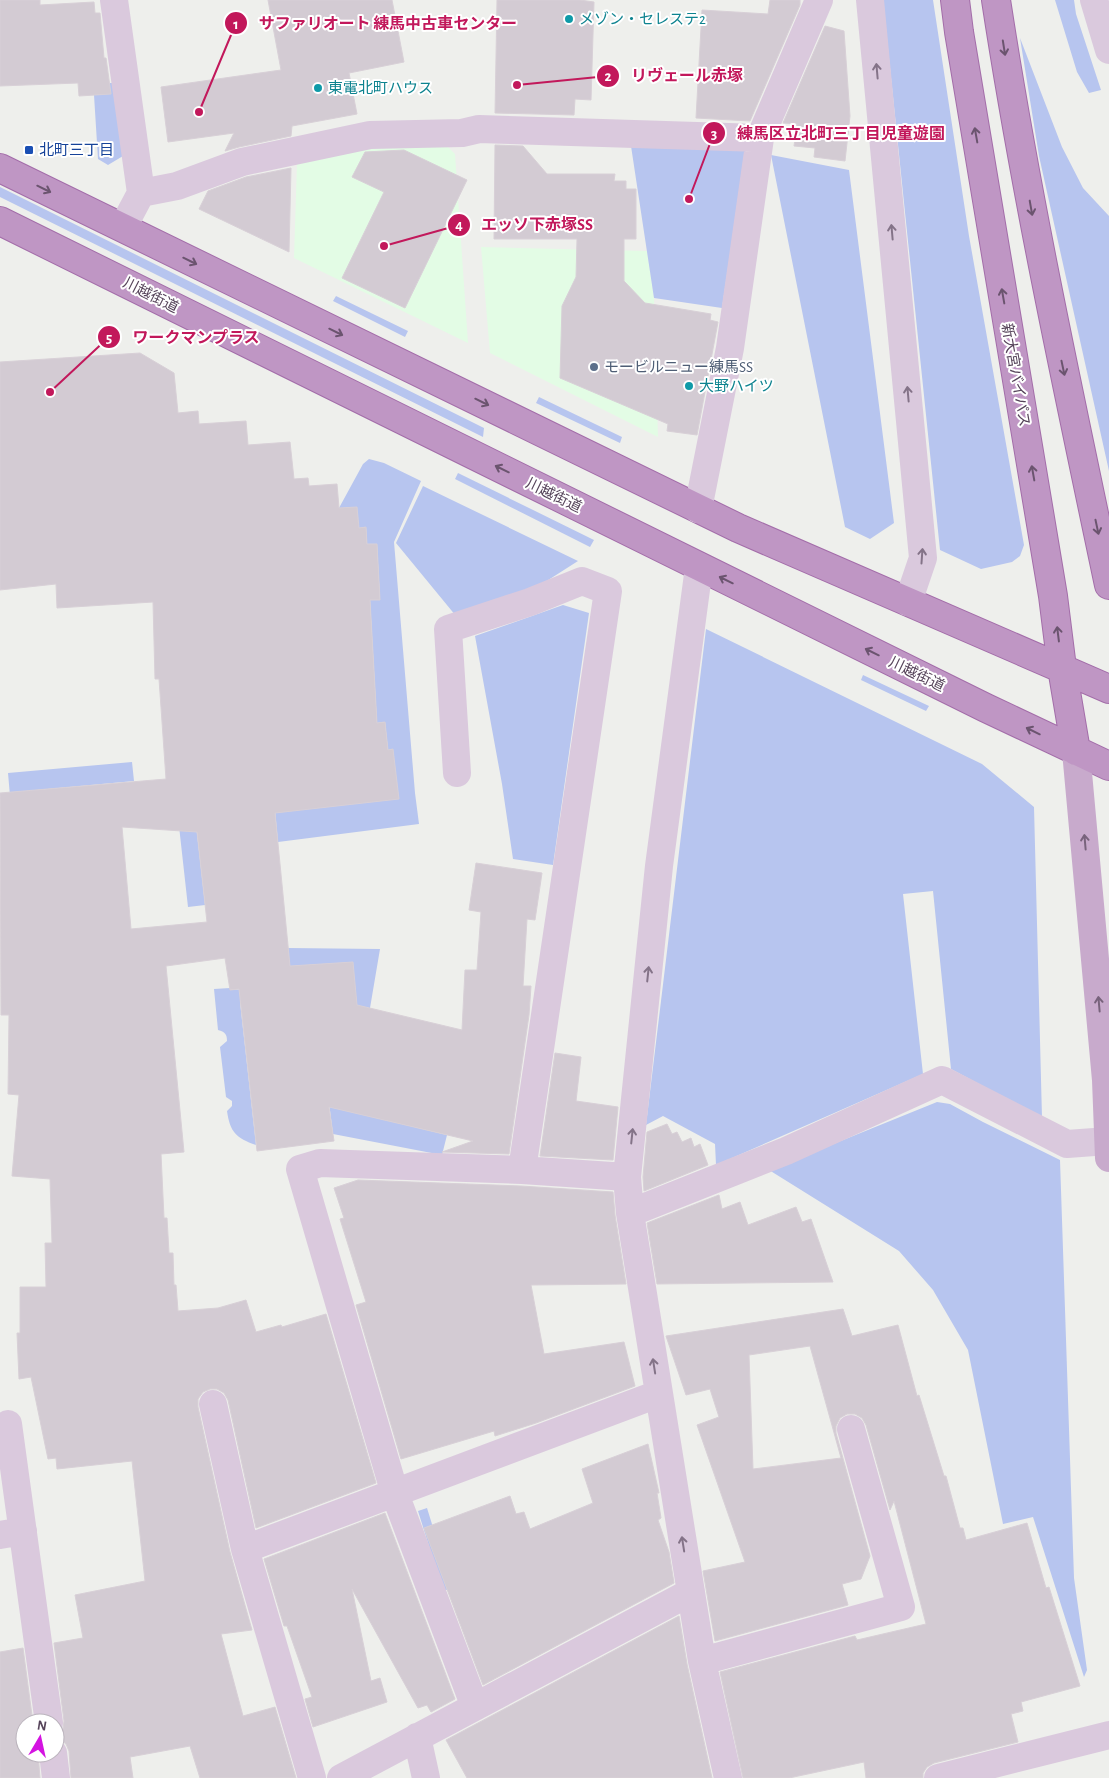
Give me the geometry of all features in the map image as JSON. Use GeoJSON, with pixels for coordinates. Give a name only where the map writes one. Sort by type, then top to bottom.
{"type":"FeatureCollection","features":[{"type":"Feature","properties":{"kind":"highway","name":"新大宮バイパス"},"geometry":{"type":"LineString","coordinates":[[954,0],[1053,596],[1062,668],[1076,751]]}},
{"type":"Feature","properties":{"kind":"highway"},"geometry":{"type":"LineString","coordinates":[[996,0],[1011,98],[1041,262],[1109,585]]}},
{"type":"Feature","properties":{"kind":"highway"},"geometry":{"type":"LineString","coordinates":[[0,168],[738,528],[1109,689]]}},
{"type":"Feature","properties":{"kind":"highway","name":"川越街道"},"geometry":{"type":"LineString","coordinates":[[0,221],[1109,766]]}},
{"type":"Feature","properties":{"kind":"main road"},"geometry":{"type":"LineString","coordinates":[[1076,751],[1106,1080],[1109,1149]]}},
{"type":"Feature","properties":{"kind":"street"},"geometry":{"type":"LineString","coordinates":[[114,0],[141,193],[123,227]]}},
{"type":"Feature","properties":{"kind":"street"},"geometry":{"type":"LineString","coordinates":[[698,509],[730,348],[760,138],[819,0]]}},
{"type":"Feature","properties":{"kind":"street"},"geometry":{"type":"LineString","coordinates":[[870,0],[923,558],[908,602]]}},
{"type":"Feature","properties":{"kind":"street"},"geometry":{"type":"LineString","coordinates":[[1094,0],[1109,50]]}},
{"type":"Feature","properties":{"kind":"street"},"geometry":{"type":"LineString","coordinates":[[141,193],[177,186],[242,162],[370,135],[462,133],[479,129],[760,138]]}},
{"type":"Feature","properties":{"kind":"street"},"geometry":{"type":"LineString","coordinates":[[699,566],[659,866],[627,1177],[630,1213],[658,1394],[702,1661],[728,1778]]}},
{"type":"Feature","properties":{"kind":"street"},"geometry":{"type":"LineString","coordinates":[[457,773],[448,630],[530,602],[582,581],[608,591],[522,1170]]}},
{"type":"Feature","properties":{"kind":"street"},"geometry":{"type":"LineString","coordinates":[[630,1213],[786,1151],[942,1080],[1067,1144],[1109,1149]]}},
{"type":"Feature","properties":{"kind":"street"},"geometry":{"type":"LineString","coordinates":[[475,1707],[395,1494],[300,1169],[320,1163],[522,1170],[627,1177]]}},
{"type":"Feature","properties":{"kind":"street"},"geometry":{"type":"LineString","coordinates":[[245,1549],[658,1394]]}},
{"type":"Feature","properties":{"kind":"street"},"geometry":{"type":"LineString","coordinates":[[214,1404],[245,1549],[312,1778]]}},
{"type":"Feature","properties":{"kind":"street"},"geometry":{"type":"LineString","coordinates":[[8,1424],[11,1533],[47,1713]]}},
{"type":"Feature","properties":{"kind":"street"},"geometry":{"type":"LineString","coordinates":[[702,1661],[901,1607],[851,1429]]}},
{"type":"Feature","properties":{"kind":"street"},"geometry":{"type":"LineString","coordinates":[[341,1778],[691,1592]]}},
{"type":"Feature","properties":{"kind":"street"},"geometry":{"type":"LineString","coordinates":[[938,1778],[1109,1735]]}},
{"type":"Feature","properties":{"kind":"street"},"geometry":{"type":"LineString","coordinates":[[417,1738],[426,1778]]}},
{"type":"Feature","properties":{"kind":"street"},"geometry":{"type":"LineString","coordinates":[[54,1763],[56,1778]]}},
{"type":"Feature","properties":{"kind":"shaded area"},"geometry":{"type":"Polygon","coordinates":[[[883,0],[933,0],[969,236],[1024,545],[1020,556],[1012,562],[981,569],[940,550],[883,0]]]}},
{"type":"Feature","properties":{"kind":"shaded area"},"geometry":{"type":"Polygon","coordinates":[[[1055,0],[1074,0],[1076,14],[1101,90],[1089,93],[1077,72],[1055,0]]]}},
{"type":"Feature","properties":{"kind":"shaded area"},"geometry":{"type":"Polygon","coordinates":[[[1020,38],[1062,147],[1083,188],[1109,216],[1109,471],[1039,156],[1020,38]]]}},
{"type":"Feature","properties":{"kind":"shaded area"},"geometry":{"type":"Polygon","coordinates":[[[106,83],[115,83],[123,156],[108,165],[98,159],[94,95],[106,94],[106,83]]]}},
{"type":"Feature","properties":{"kind":"shaded area"},"geometry":{"type":"Polygon","coordinates":[[[445,144],[455,154],[468,343],[294,258],[297,163],[365,146],[445,144]]]}},
{"type":"Feature","properties":{"kind":"shaded area"},"geometry":{"type":"Polygon","coordinates":[[[631,146],[746,148],[722,308],[654,298],[631,146]]]}},
{"type":"Feature","properties":{"kind":"shaded area"},"geometry":{"type":"Polygon","coordinates":[[[771,155],[849,170],[894,523],[870,539],[845,527],[771,155]]]}},
{"type":"Feature","properties":{"kind":"shaded area"},"geometry":{"type":"Polygon","coordinates":[[[0,187],[484,428],[483,437],[0,197],[0,187]]]}},
{"type":"Feature","properties":{"kind":"shaded area"},"geometry":{"type":"Polygon","coordinates":[[[481,247],[647,251],[654,298],[658,437],[490,353],[481,247]]]}},
{"type":"Feature","properties":{"kind":"shaded area"},"geometry":{"type":"Polygon","coordinates":[[[336,296],[408,331],[405,337],[333,301],[336,296]]]}},
{"type":"Feature","properties":{"kind":"shaded area"},"geometry":{"type":"Polygon","coordinates":[[[539,397],[622,437],[620,443],[536,403],[539,397]]]}},
{"type":"Feature","properties":{"kind":"shaded area"},"geometry":{"type":"Polygon","coordinates":[[[369,459],[384,463],[421,481],[394,542],[419,824],[278,842],[275,810],[289,811],[393,749],[388,750],[385,722],[377,723],[370,600],[380,599],[377,544],[367,544],[366,527],[359,528],[339,508],[363,464],[369,459]]]}},
{"type":"Feature","properties":{"kind":"shaded area"},"geometry":{"type":"Polygon","coordinates":[[[458,473],[594,540],[590,547],[455,479],[458,473]]]}},
{"type":"Feature","properties":{"kind":"shaded area"},"geometry":{"type":"Polygon","coordinates":[[[423,486],[578,561],[542,584],[456,616],[396,543],[423,486]]]}},
{"type":"Feature","properties":{"kind":"shaded area"},"geometry":{"type":"Polygon","coordinates":[[[563,605],[589,613],[553,865],[513,859],[502,784],[475,636],[563,605]]]}},
{"type":"Feature","properties":{"kind":"shaded area"},"geometry":{"type":"Polygon","coordinates":[[[706,629],[982,764],[1034,807],[1042,1118],[951,1069],[933,891],[903,894],[923,1074],[716,1165],[715,1144],[663,1116],[646,1125],[706,629]]]}},
{"type":"Feature","properties":{"kind":"shaded area"},"geometry":{"type":"Polygon","coordinates":[[[863,675],[929,706],[926,711],[861,680],[863,675]]]}},
{"type":"Feature","properties":{"kind":"shaded area"},"geometry":{"type":"Polygon","coordinates":[[[132,762],[134,781],[37,790],[26,979],[8,773],[132,762]]]}},
{"type":"Feature","properties":{"kind":"shaded area"},"geometry":{"type":"Polygon","coordinates":[[[196,825],[205,905],[188,907],[179,826],[196,825]]]}},
{"type":"Feature","properties":{"kind":"shaded area"},"geometry":{"type":"Polygon","coordinates":[[[288,948],[380,949],[370,1008],[345,1110],[447,1135],[442,1155],[333,1134],[326,1079],[293,1007],[288,948]]]}},
{"type":"Feature","properties":{"kind":"shaded area"},"geometry":{"type":"Polygon","coordinates":[[[230,988],[231,990],[246,989],[240,1002],[256,1145],[243,1140],[235,1133],[230,1124],[227,1111],[232,1106],[232,1101],[226,1097],[220,1047],[227,1039],[225,1034],[218,1030],[214,989],[230,988]]]}},
{"type":"Feature","properties":{"kind":"shaded area"},"geometry":{"type":"Polygon","coordinates":[[[937,1102],[950,1104],[1060,1160],[1074,1578],[1087,1670],[1084,1677],[1033,1517],[1003,1524],[968,1350],[933,1290],[899,1251],[769,1170],[937,1102]]]}},
{"type":"Feature","properties":{"kind":"shaded area"},"geometry":{"type":"Polygon","coordinates":[[[427,1508],[449,1579],[458,1586],[443,1591],[418,1511],[427,1508]]]}},
{"type":"Feature","properties":{"kind":"building"},"geometry":{"type":"Polygon","coordinates":[[[0,0],[40,0],[40,5],[94,2],[95,13],[100,13],[104,58],[106,58],[111,94],[79,96],[78,83],[0,86],[0,0]]]}},
{"type":"Feature","properties":{"kind":"building"},"geometry":{"type":"Polygon","coordinates":[[[268,0],[392,0],[404,62],[349,73],[357,114],[292,126],[291,136],[225,151],[234,133],[168,142],[161,87],[281,70],[268,0]]]}},
{"type":"Feature","properties":{"kind":"building"},"geometry":{"type":"Polygon","coordinates":[[[497,0],[580,0],[594,2],[591,100],[575,99],[574,115],[495,113],[497,0]]]}},
{"type":"Feature","properties":{"kind":"building"},"geometry":{"type":"Polygon","coordinates":[[[770,0],[800,0],[800,5],[750,121],[696,118],[702,10],[768,14],[770,0]]]}},
{"type":"Feature","properties":{"kind":"building"},"geometry":{"type":"Polygon","coordinates":[[[825,26],[844,31],[850,116],[845,161],[814,157],[815,148],[794,146],[797,124],[783,123],[825,26]]]}},
{"type":"Feature","properties":{"kind":"building"},"geometry":{"type":"Polygon","coordinates":[[[495,145],[523,146],[547,174],[615,174],[614,181],[626,181],[626,189],[636,189],[636,239],[624,239],[624,281],[645,303],[711,314],[710,320],[718,322],[697,435],[667,431],[668,424],[560,378],[562,306],[576,277],[577,239],[494,239],[495,145]]]}},
{"type":"Feature","properties":{"kind":"building"},"geometry":{"type":"Polygon","coordinates":[[[404,150],[467,180],[405,308],[342,278],[384,192],[352,177],[365,152],[404,150]]]}},
{"type":"Feature","properties":{"kind":"building"},"geometry":{"type":"Polygon","coordinates":[[[291,168],[289,252],[199,209],[208,191],[246,177],[291,168]]]}},
{"type":"Feature","properties":{"kind":"building"},"geometry":{"type":"Polygon","coordinates":[[[140,353],[174,373],[178,413],[198,411],[199,424],[246,421],[248,445],[290,442],[294,479],[308,478],[309,486],[337,484],[339,508],[357,507],[359,528],[366,527],[367,544],[377,544],[380,600],[370,600],[377,723],[385,722],[388,750],[393,749],[399,799],[275,813],[290,966],[353,962],[357,1005],[462,1030],[465,970],[477,970],[481,912],[469,910],[476,863],[542,873],[535,920],[527,919],[523,986],[531,986],[529,1015],[509,1154],[442,1152],[473,1141],[329,1107],[334,1141],[257,1151],[239,989],[230,990],[225,958],[166,966],[184,1152],[161,1154],[164,1218],[167,1218],[169,1253],[173,1253],[174,1285],[176,1285],[178,1311],[218,1308],[246,1300],[256,1332],[281,1325],[282,1327],[326,1314],[376,1483],[256,1528],[228,1400],[224,1393],[217,1389],[203,1392],[198,1399],[198,1407],[230,1552],[252,1630],[221,1634],[243,1716],[275,1707],[296,1778],[200,1778],[190,1746],[130,1757],[133,1778],[71,1778],[69,1751],[65,1743],[65,1713],[63,1713],[54,1643],[83,1638],[75,1595],[145,1581],[132,1461],[57,1469],[56,1458],[48,1459],[31,1377],[19,1379],[17,1333],[20,1333],[20,1287],[46,1287],[45,1243],[52,1243],[50,1179],[12,1176],[19,1095],[8,1094],[9,1015],[1,1015],[0,793],[166,779],[159,679],[155,679],[153,602],[57,608],[56,584],[0,590],[0,362],[140,353]],[[122,827],[131,929],[207,922],[197,832],[122,827]]]}},
{"type":"Feature","properties":{"kind":"building"},"geometry":{"type":"Polygon","coordinates":[[[555,1053],[581,1057],[576,1101],[618,1107],[613,1160],[540,1156],[555,1053]]]}},
{"type":"Feature","properties":{"kind":"building"},"geometry":{"type":"Polygon","coordinates":[[[667,1124],[672,1134],[677,1132],[682,1142],[691,1138],[694,1147],[700,1144],[708,1165],[644,1191],[643,1177],[647,1132],[667,1124]]]}},
{"type":"Feature","properties":{"kind":"building"},"geometry":{"type":"Polygon","coordinates":[[[358,1180],[521,1186],[613,1192],[626,1284],[531,1285],[544,1354],[624,1342],[635,1386],[536,1423],[495,1436],[494,1431],[401,1459],[356,1305],[366,1302],[340,1219],[344,1218],[334,1188],[358,1180]]]}},
{"type":"Feature","properties":{"kind":"building"},"geometry":{"type":"Polygon","coordinates":[[[719,1195],[722,1209],[740,1202],[748,1225],[796,1207],[802,1222],[811,1219],[833,1282],[657,1284],[647,1223],[719,1195]]]}},
{"type":"Feature","properties":{"kind":"building"},"geometry":{"type":"Polygon","coordinates":[[[843,1309],[852,1336],[898,1325],[917,1396],[919,1395],[944,1476],[946,1476],[960,1528],[963,1528],[966,1540],[1027,1523],[1046,1588],[1049,1587],[1080,1686],[1021,1702],[1023,1711],[1011,1714],[1018,1742],[934,1763],[927,1767],[923,1773],[923,1778],[866,1778],[864,1762],[789,1778],[743,1778],[720,1672],[855,1636],[857,1640],[926,1624],[894,1501],[890,1510],[866,1425],[862,1418],[855,1414],[847,1414],[840,1418],[836,1426],[836,1433],[870,1556],[861,1579],[842,1584],[848,1605],[715,1641],[703,1571],[745,1562],[697,1425],[719,1417],[710,1389],[686,1395],[666,1336],[843,1309]],[[810,1346],[749,1355],[753,1469],[841,1458],[810,1346]]]}},
{"type":"Feature","properties":{"kind":"building"},"geometry":{"type":"Polygon","coordinates":[[[648,1444],[659,1493],[657,1493],[661,1518],[658,1520],[669,1552],[674,1583],[483,1685],[424,1528],[510,1496],[516,1514],[524,1512],[530,1529],[593,1503],[582,1469],[648,1444]]]}},
{"type":"Feature","properties":{"kind":"building"},"geometry":{"type":"Polygon","coordinates":[[[385,1513],[455,1699],[431,1712],[427,1705],[418,1708],[352,1589],[371,1681],[380,1678],[387,1702],[313,1727],[305,1699],[312,1697],[287,1626],[284,1626],[264,1559],[385,1513]]]}},
{"type":"Feature","properties":{"kind":"building"},"geometry":{"type":"Polygon","coordinates":[[[679,1616],[687,1664],[712,1778],[467,1778],[446,1740],[679,1616]]]}},
{"type":"Feature","properties":{"kind":"building"},"geometry":{"type":"Polygon","coordinates":[[[23,1648],[32,1713],[15,1713],[15,1763],[39,1763],[40,1778],[0,1778],[0,1652],[23,1648]]]}},
{"type":"Feature","properties":{"kind":"place","name":"メゾン・セレステ2"},"geometry":{"type":"Point","coordinates":[569,19]}},
{"type":"Feature","properties":{"kind":"place","name":"リヴェール赤塚"},"geometry":{"type":"Point","coordinates":[517,85]}},
{"type":"Feature","properties":{"kind":"place","name":"東電北町ハウス"},"geometry":{"type":"Point","coordinates":[318,88]}},
{"type":"Feature","properties":{"kind":"place","name":"サファリオート 練馬中古車センター"},"geometry":{"type":"Point","coordinates":[199,112]}},
{"type":"Feature","properties":{"kind":"place","name":"北町三丁目"},"geometry":{"type":"Point","coordinates":[29,150]}},
{"type":"Feature","properties":{"kind":"place","name":"練馬区立北町三丁目児童遊園"},"geometry":{"type":"Point","coordinates":[689,199]}},
{"type":"Feature","properties":{"kind":"place","name":"エッソ下赤塚SS"},"geometry":{"type":"Point","coordinates":[384,246]}},
{"type":"Feature","properties":{"kind":"place","name":"モービルニュー練馬SS"},"geometry":{"type":"Point","coordinates":[594,367]}},
{"type":"Feature","properties":{"kind":"place","name":"大野ハイツ"},"geometry":{"type":"Point","coordinates":[689,386]}},
{"type":"Feature","properties":{"kind":"place","name":"ワークマンプラス"},"geometry":{"type":"Point","coordinates":[50,392]}}]}
